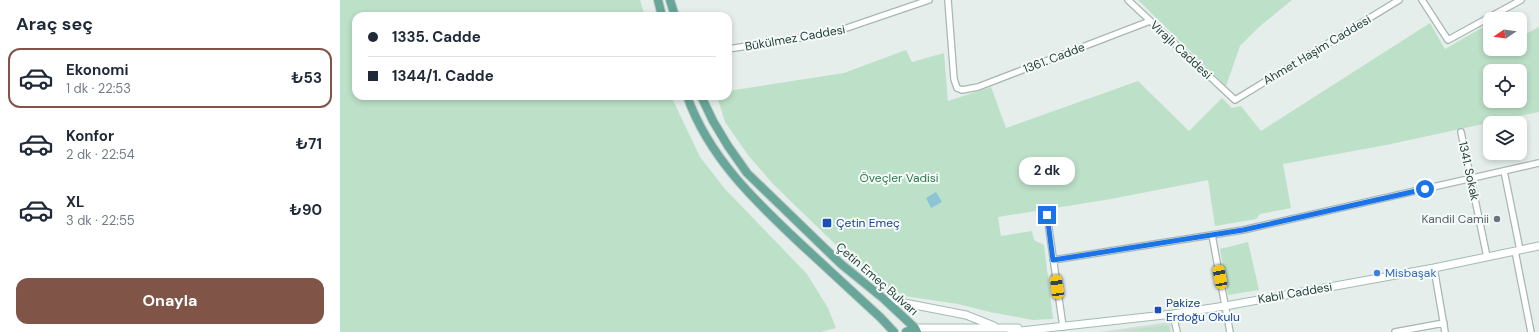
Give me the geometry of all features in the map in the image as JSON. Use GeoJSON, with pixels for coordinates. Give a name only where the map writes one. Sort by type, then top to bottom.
{"type":"FeatureCollection","features":[{"type":"Feature","properties":{"kind":"main road"},"geometry":{"type":"LineString","coordinates":[[658,0],[661,12]]}},
{"type":"Feature","properties":{"kind":"main road"},"geometry":{"type":"LineString","coordinates":[[670,0],[674,12]]}},
{"type":"Feature","properties":{"kind":"main road","name":"Çetin Emeç Bulvarı"},"geometry":{"type":"LineString","coordinates":[[690,100],[705,135],[734,178],[774,219],[881,318],[894,332]]}},
{"type":"Feature","properties":{"kind":"main road","name":"Çetin Emeç Bulvarı"},"geometry":{"type":"LineString","coordinates":[[703,100],[713,121],[728,146],[747,173],[841,264],[884,299],[916,330]]}},
{"type":"Feature","properties":{"kind":"main road","name":"Kabil Caddesi"},"geometry":{"type":"LineString","coordinates":[[1011,332],[1050,330],[1062,327],[1174,314],[1225,306],[1434,268],[1539,246]]}},
{"type":"Feature","properties":{"kind":"main road"},"geometry":{"type":"LineString","coordinates":[[884,299],[966,315],[998,328]]}},
{"type":"Feature","properties":{"kind":"main road","name":"Kabil Caddesi"},"geometry":{"type":"LineString","coordinates":[[916,330],[998,328],[1050,330]]}},
{"type":"Feature","properties":{"kind":"main road"},"geometry":{"type":"LineString","coordinates":[[906,332],[916,330]]}},
{"type":"Feature","properties":{"kind":"street","name":"Bükülmez Caddesi"},"geometry":{"type":"LineString","coordinates":[[732,48],[832,33],[928,0]]}},
{"type":"Feature","properties":{"kind":"street","name":"1361. Cadde"},"geometry":{"type":"LineString","coordinates":[[948,0],[954,79],[957,88],[962,90],[978,87],[1150,21]]}},
{"type":"Feature","properties":{"kind":"street","name":"Virajlı Caddesi"},"geometry":{"type":"LineString","coordinates":[[1128,0],[1235,100]]}},
{"type":"Feature","properties":{"kind":"street","name":"Ahmet Haşim Caddesi"},"geometry":{"type":"LineString","coordinates":[[1235,100],[1399,0]]}},
{"type":"Feature","properties":{"kind":"street"},"geometry":{"type":"LineString","coordinates":[[1422,0],[1448,40],[1521,0]]}},
{"type":"Feature","properties":{"kind":"street","name":"1341. Sokak"},"geometry":{"type":"LineString","coordinates":[[1461,132],[1487,257]]}},
{"type":"Feature","properties":{"kind":"street"},"geometry":{"type":"LineString","coordinates":[[1053,260],[1212,235],[1258,226],[1539,163]]}},
{"type":"Feature","properties":{"kind":"street"},"geometry":{"type":"LineString","coordinates":[[1504,171],[1531,332]]}},
{"type":"Feature","properties":{"kind":"street"},"geometry":{"type":"LineString","coordinates":[[1047,215],[1062,327]]}},
{"type":"Feature","properties":{"kind":"street"},"geometry":{"type":"LineString","coordinates":[[1212,235],[1230,332]]}},
{"type":"Feature","properties":{"kind":"street"},"geometry":{"type":"LineString","coordinates":[[1434,268],[1445,332]]}},
{"type":"Feature","properties":{"kind":"street"},"geometry":{"type":"LineString","coordinates":[[1174,314],[1177,332]]}},
{"type":"Feature","properties":{"kind":"street"},"geometry":{"type":"LineString","coordinates":[[1394,332],[1444,323]]}},
{"type":"Feature","properties":{"kind":"shaded area"},"geometry":{"type":"Polygon","coordinates":[[[1170,322],[1171,332],[1100,332],[1170,322]]]}},
{"type":"Feature","properties":{"kind":"green space"},"geometry":{"type":"Polygon","coordinates":[[[340,0],[640,0],[644,12],[352,12],[352,100],[673,100],[700,157],[725,189],[807,274],[828,308],[836,328],[821,332],[340,332],[340,0]]]}},
{"type":"Feature","properties":{"kind":"green space"},"geometry":{"type":"Polygon","coordinates":[[[1138,0],[1292,0],[1259,27],[1240,46],[1226,86],[1138,0]]]}},
{"type":"Feature","properties":{"kind":"green space","name":"Öveçler Vadisi"},"geometry":{"type":"Polygon","coordinates":[[[1430,23],[1445,49],[1483,27],[1483,56],[1527,56],[1527,33],[1539,27],[1539,112],[1520,116],[1483,116],[1483,124],[1391,144],[1283,164],[1291,208],[1260,214],[1256,219],[1215,226],[1208,180],[1111,199],[998,217],[1001,236],[1032,231],[1034,240],[1044,245],[1053,319],[1033,320],[958,304],[890,294],[865,273],[773,184],[748,155],[725,122],[718,100],[732,100],[732,90],[844,73],[906,50],[912,62],[944,53],[948,101],[991,87],[1006,128],[1138,81],[1189,131],[1222,98],[1232,108],[1241,106],[1261,131],[1430,23]]]}},
{"type":"Feature","properties":{"kind":"green space"},"geometry":{"type":"Polygon","coordinates":[[[1248,242],[1259,290],[1228,295],[1220,249],[1248,242]]]}},
{"type":"Feature","properties":{"kind":"green space"},"geometry":{"type":"Polygon","coordinates":[[[1168,325],[1170,332],[1119,331],[1168,325]]]}},
{"type":"Feature","properties":{"kind":"water"},"geometry":{"type":"Polygon","coordinates":[[[936,192],[942,202],[931,208],[926,198],[936,192]]]}},
{"type":"Feature","properties":{"kind":"place","name":"Kandil Camii"},"geometry":{"type":"Point","coordinates":[1497,219]}},
{"type":"Feature","properties":{"kind":"place","name":"Çetin Emeç"},"geometry":{"type":"Point","coordinates":[827,223]}},
{"type":"Feature","properties":{"kind":"place","name":"Misbaşak"},"geometry":{"type":"Point","coordinates":[1377,273]}},
{"type":"Feature","properties":{"kind":"place","name":"Pakize Erdoğu Okulu"},"geometry":{"type":"Point","coordinates":[1158,310]}},
{"type":"Feature","properties":{"kind":"route"},"geometry":{"type":"LineString","coordinates":[[1047,215],[1053,260],[1243,230],[1425,189]]}}]}
